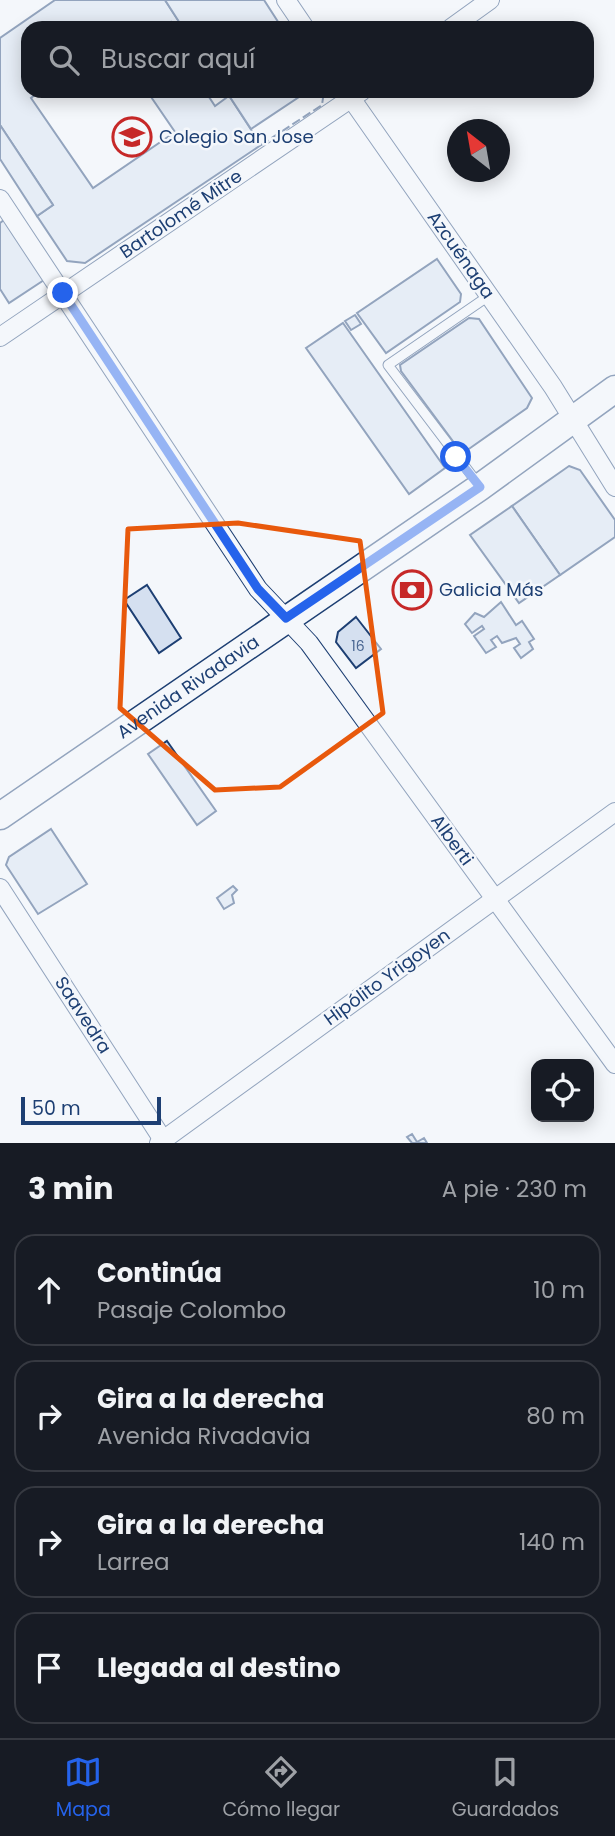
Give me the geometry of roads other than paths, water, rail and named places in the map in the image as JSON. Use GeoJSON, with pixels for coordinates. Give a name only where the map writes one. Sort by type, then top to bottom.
{"type":"FeatureCollection","features":[{"type":"Feature","properties":{"kind":"main road","name":"Avenida Rivadavia"},"geometry":{"type":"LineString","coordinates":[[0,816],[480,487],[615,389]]}},
{"type":"Feature","properties":{"kind":"street"},"geometry":{"type":"LineString","coordinates":[[286,0],[300,21]]}},
{"type":"Feature","properties":{"kind":"street"},"geometry":{"type":"LineString","coordinates":[[461,21],[490,0]]}},
{"type":"Feature","properties":{"kind":"street","name":"Bartolomé Mitre"},"geometry":{"type":"LineString","coordinates":[[0,337],[347,98]]}},
{"type":"Feature","properties":{"kind":"street","name":"Azcuénaga"},"geometry":{"type":"LineString","coordinates":[[356,98],[615,486]]}},
{"type":"Feature","properties":{"kind":"street","name":"Alberti"},"geometry":{"type":"LineString","coordinates":[[0,199],[258,589],[309,643],[615,1064]]}},
{"type":"Feature","properties":{"kind":"street","name":"Hipólito Yrigoyen"},"geometry":{"type":"LineString","coordinates":[[163,1142],[615,812]]}},
{"type":"Feature","properties":{"kind":"street","name":"Saavedra"},"geometry":{"type":"LineString","coordinates":[[0,888],[163,1142]]}},
{"type":"Feature","properties":{"kind":"lane"},"geometry":{"type":"LineString","coordinates":[[480,487],[388,365],[489,295]]}},
{"type":"Feature","properties":{"kind":"place","name":"Colegio San Jose"},"geometry":{"type":"Point","coordinates":[132,137]}},
{"type":"Feature","properties":{"kind":"place","name":"Galicia Más"},"geometry":{"type":"Point","coordinates":[412,590]}}]}
